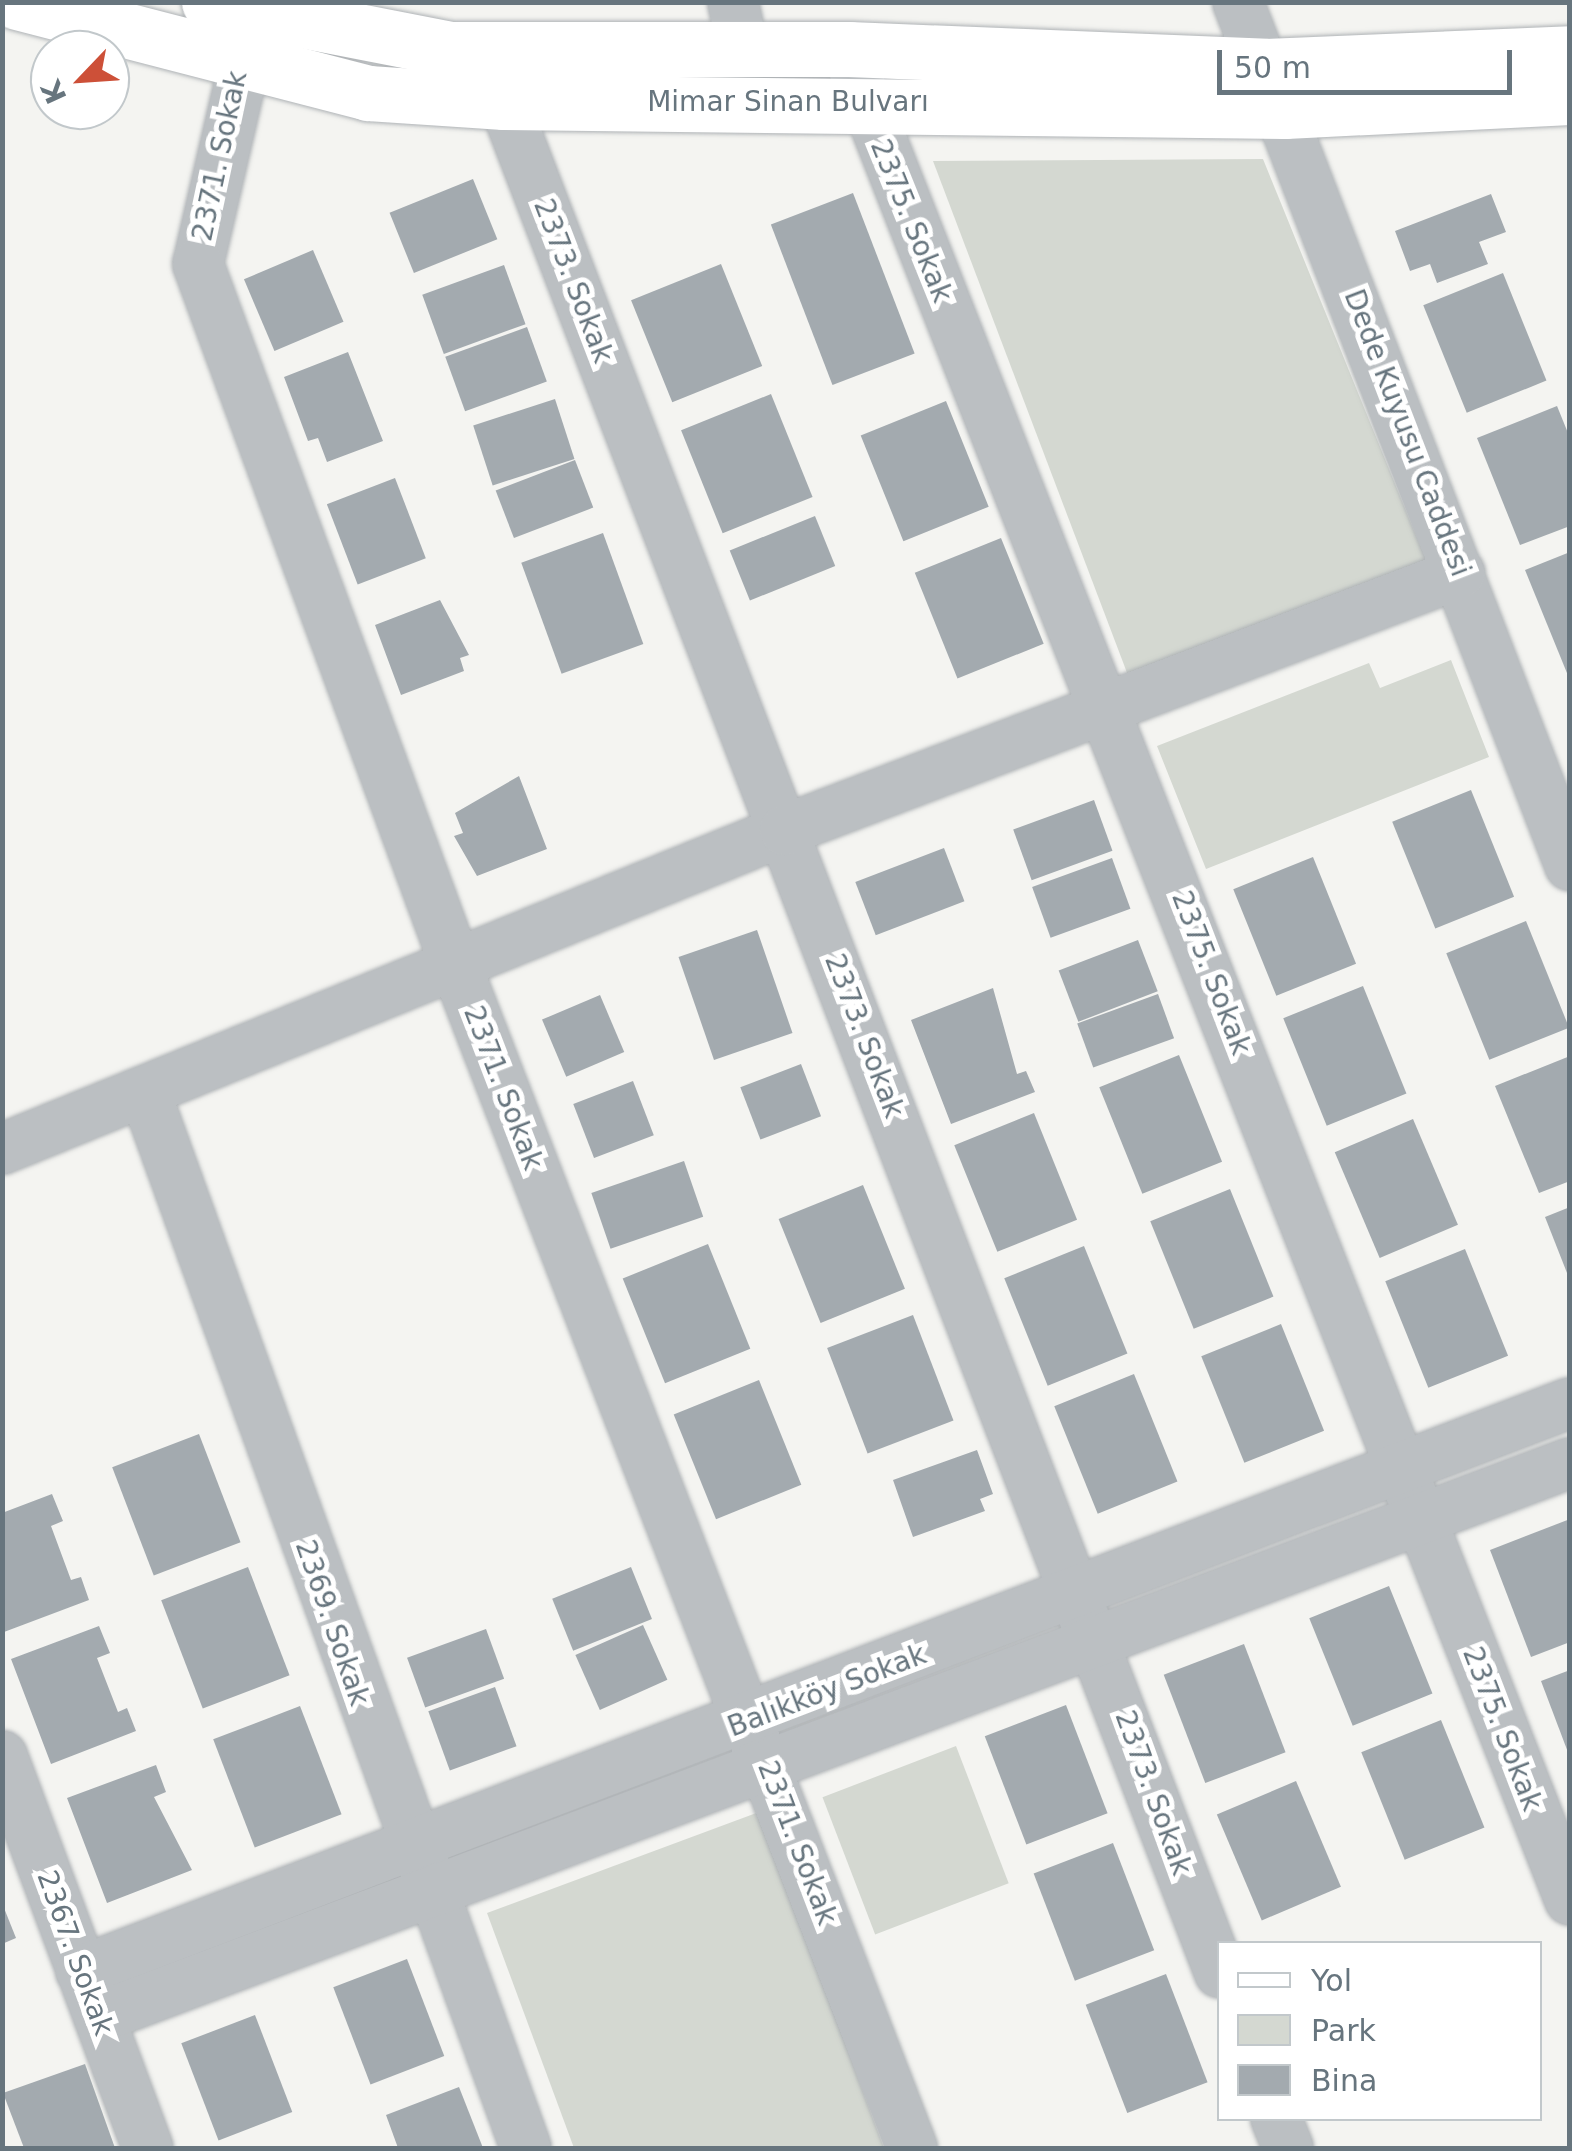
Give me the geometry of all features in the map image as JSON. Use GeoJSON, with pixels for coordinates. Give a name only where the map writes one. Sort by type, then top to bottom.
{"type":"FeatureCollection","features":[{"type":"Feature","properties":{"kind":"main road","name":"Mimar Sinan Bulvarı"},"geometry":{"type":"LineString","coordinates":[[17,2],[238,66],[368,92],[504,102],[855,74],[1570,97]]}},
{"type":"Feature","properties":{"kind":"main road","name":"Mimar Sinan Bulvarı"},"geometry":{"type":"LineString","coordinates":[[241,6],[450,48],[738,26],[855,74]]}},
{"type":"Feature","properties":{"kind":"main road","name":"Mimar Sinan Bulvarı"},"geometry":{"type":"LineString","coordinates":[[1276,88],[1570,53]]}},
{"type":"Feature","properties":{"kind":"street","name":"Dede Kuyusu Caddesi"},"geometry":{"type":"LineString","coordinates":[[1238,2],[1276,88],[1570,866]]}},
{"type":"Feature","properties":{"kind":"street","name":"2371. Sokak"},"geometry":{"type":"LineString","coordinates":[[241,6],[238,66],[198,264],[456,966],[751,1720],[912,2148]]}},
{"type":"Feature","properties":{"kind":"street","name":"2375. Sokak"},"geometry":{"type":"LineString","coordinates":[[855,74],[1110,710],[1570,1900]]}},
{"type":"Feature","properties":{"kind":"street","name":"2373. Sokak"},"geometry":{"type":"LineString","coordinates":[[504,102],[786,830],[1217,1965]]}},
{"type":"Feature","properties":{"kind":"street"},"geometry":{"type":"LineString","coordinates":[[2,1149],[146,1095],[786,830],[1110,710],[1460,573]]}},
{"type":"Feature","properties":{"kind":"street","name":"2369. Sokak"},"geometry":{"type":"LineString","coordinates":[[146,1095],[411,1846],[526,2148]]}},
{"type":"Feature","properties":{"kind":"street","name":"Balıkköy Sokak"},"geometry":{"type":"LineString","coordinates":[[81,1970],[1079,1596],[1570,1403]]}},
{"type":"Feature","properties":{"kind":"street","name":"Balıkköy Sokak"},"geometry":{"type":"LineString","coordinates":[[99,2018],[1097,1645],[1570,1463]]}},
{"type":"Feature","properties":{"kind":"street","name":"2367. Sokak"},"geometry":{"type":"LineString","coordinates":[[2,1756],[148,2148]]}},
{"type":"Feature","properties":{"kind":"street"},"geometry":{"type":"LineString","coordinates":[[1277,2121],[1288,2148]]}},
{"type":"Feature","properties":{"kind":"green space"},"geometry":{"type":"Polygon","coordinates":[[[1263,159],[1426,560],[1129,678],[933,161],[1263,159]]]}},
{"type":"Feature","properties":{"kind":"green space"},"geometry":{"type":"Polygon","coordinates":[[[1451,660],[1489,757],[1206,869],[1157,746],[1369,663],[1380,688],[1451,660]]]}},
{"type":"Feature","properties":{"kind":"green space"},"geometry":{"type":"Polygon","coordinates":[[[956,1746],[1009,1883],[875,1934],[822,1797],[956,1746]]]}},
{"type":"Feature","properties":{"kind":"green space"},"geometry":{"type":"Polygon","coordinates":[[[759,1812],[884,2148],[574,2148],[487,1913],[759,1812]]]}},
{"type":"Feature","properties":{"kind":"building"},"geometry":{"type":"Polygon","coordinates":[[[473,179],[497,239],[414,273],[390,213],[473,179]]]}},
{"type":"Feature","properties":{"kind":"building"},"geometry":{"type":"Polygon","coordinates":[[[853,193],[915,354],[832,385],[771,225],[853,193]]]}},
{"type":"Feature","properties":{"kind":"building"},"geometry":{"type":"Polygon","coordinates":[[[1491,194],[1506,232],[1479,242],[1488,264],[1437,283],[1430,264],[1410,271],[1395,231],[1491,194]]]}},
{"type":"Feature","properties":{"kind":"building"},"geometry":{"type":"Polygon","coordinates":[[[313,250],[343,322],[274,351],[244,279],[313,250]]]}},
{"type":"Feature","properties":{"kind":"building"},"geometry":{"type":"Polygon","coordinates":[[[721,264],[762,366],[672,402],[631,300],[721,264]]]}},
{"type":"Feature","properties":{"kind":"building"},"geometry":{"type":"Polygon","coordinates":[[[504,265],[526,324],[444,354],[422,295],[504,265]]]}},
{"type":"Feature","properties":{"kind":"building"},"geometry":{"type":"Polygon","coordinates":[[[1503,273],[1546,381],[1467,413],[1423,305],[1503,273]]]}},
{"type":"Feature","properties":{"kind":"building"},"geometry":{"type":"Polygon","coordinates":[[[527,327],[547,382],[465,411],[445,357],[527,327]]]}},
{"type":"Feature","properties":{"kind":"building"},"geometry":{"type":"Polygon","coordinates":[[[348,352],[383,441],[327,462],[318,438],[308,441],[284,377],[348,352]]]}},
{"type":"Feature","properties":{"kind":"building"},"geometry":{"type":"Polygon","coordinates":[[[771,394],[813,497],[723,533],[681,430],[771,394]]]}},
{"type":"Feature","properties":{"kind":"building"},"geometry":{"type":"Polygon","coordinates":[[[555,399],[574,459],[493,485],[473,426],[555,399]]]}},
{"type":"Feature","properties":{"kind":"building"},"geometry":{"type":"Polygon","coordinates":[[[946,401],[989,507],[903,541],[861,435],[946,401]]]}},
{"type":"Feature","properties":{"kind":"building"},"geometry":{"type":"Polygon","coordinates":[[[1557,406],[1570,438],[1570,526],[1520,545],[1477,438],[1557,406]]]}},
{"type":"Feature","properties":{"kind":"building"},"geometry":{"type":"Polygon","coordinates":[[[575,460],[593,508],[514,538],[496,490],[575,460]]]}},
{"type":"Feature","properties":{"kind":"building"},"geometry":{"type":"Polygon","coordinates":[[[395,478],[426,558],[358,584],[327,504],[395,478]]]}},
{"type":"Feature","properties":{"kind":"building"},"geometry":{"type":"Polygon","coordinates":[[[815,516],[835,566],[750,601],[730,550],[815,516]]]}},
{"type":"Feature","properties":{"kind":"building"},"geometry":{"type":"Polygon","coordinates":[[[603,533],[643,644],[562,674],[521,563],[603,533]]]}},
{"type":"Feature","properties":{"kind":"building"},"geometry":{"type":"Polygon","coordinates":[[[1001,538],[1044,644],[957,679],[915,573],[1001,538]]]}},
{"type":"Feature","properties":{"kind":"building"},"geometry":{"type":"Polygon","coordinates":[[[1570,552],[1570,678],[1569,678],[1525,570],[1570,552]]]}},
{"type":"Feature","properties":{"kind":"building"},"geometry":{"type":"Polygon","coordinates":[[[440,600],[469,655],[460,658],[464,671],[401,695],[375,625],[440,600]]]}},
{"type":"Feature","properties":{"kind":"building"},"geometry":{"type":"Polygon","coordinates":[[[519,776],[547,849],[477,876],[454,836],[463,833],[455,813],[519,776]]]}},
{"type":"Feature","properties":{"kind":"building"},"geometry":{"type":"Polygon","coordinates":[[[1471,790],[1514,897],[1435,928],[1392,822],[1471,790]]]}},
{"type":"Feature","properties":{"kind":"building"},"geometry":{"type":"Polygon","coordinates":[[[1094,800],[1112,851],[1032,880],[1013,829],[1094,800]]]}},
{"type":"Feature","properties":{"kind":"building"},"geometry":{"type":"Polygon","coordinates":[[[944,848],[964,901],[876,935],[855,882],[944,848]]]}},
{"type":"Feature","properties":{"kind":"building"},"geometry":{"type":"Polygon","coordinates":[[[1313,857],[1356,964],[1276,996],[1233,889],[1313,857]]]}},
{"type":"Feature","properties":{"kind":"building"},"geometry":{"type":"Polygon","coordinates":[[[1112,858],[1130,909],[1051,938],[1032,887],[1112,858]]]}},
{"type":"Feature","properties":{"kind":"building"},"geometry":{"type":"Polygon","coordinates":[[[1526,921],[1569,1028],[1489,1060],[1446,953],[1526,921]]]}},
{"type":"Feature","properties":{"kind":"building"},"geometry":{"type":"Polygon","coordinates":[[[757,930],[792,1033],[714,1060],[679,957],[757,930]]]}},
{"type":"Feature","properties":{"kind":"building"},"geometry":{"type":"Polygon","coordinates":[[[1138,940],[1158,991],[1078,1022],[1059,970],[1138,940]]]}},
{"type":"Feature","properties":{"kind":"building"},"geometry":{"type":"Polygon","coordinates":[[[1363,986],[1406,1094],[1327,1126],[1283,1018],[1363,986]]]}},
{"type":"Feature","properties":{"kind":"building"},"geometry":{"type":"Polygon","coordinates":[[[993,988],[1017,1074],[1026,1071],[1035,1092],[951,1124],[911,1020],[993,988]]]}},
{"type":"Feature","properties":{"kind":"building"},"geometry":{"type":"Polygon","coordinates":[[[1158,994],[1174,1038],[1093,1068],[1077,1023],[1158,994]]]}},
{"type":"Feature","properties":{"kind":"building"},"geometry":{"type":"Polygon","coordinates":[[[600,995],[624,1052],[566,1077],[542,1020],[600,995]]]}},
{"type":"Feature","properties":{"kind":"building"},"geometry":{"type":"Polygon","coordinates":[[[1179,1055],[1222,1162],[1142,1194],[1099,1087],[1179,1055]]]}},
{"type":"Feature","properties":{"kind":"building"},"geometry":{"type":"Polygon","coordinates":[[[1570,1056],[1570,1181],[1539,1193],[1495,1086],[1570,1056]]]}},
{"type":"Feature","properties":{"kind":"building"},"geometry":{"type":"Polygon","coordinates":[[[801,1064],[821,1116],[760,1140],[740,1087],[801,1064]]]}},
{"type":"Feature","properties":{"kind":"building"},"geometry":{"type":"Polygon","coordinates":[[[633,1081],[654,1135],[594,1158],[573,1104],[633,1081]]]}},
{"type":"Feature","properties":{"kind":"building"},"geometry":{"type":"Polygon","coordinates":[[[1034,1113],[1077,1220],[997,1252],[954,1145],[1034,1113]]]}},
{"type":"Feature","properties":{"kind":"building"},"geometry":{"type":"Polygon","coordinates":[[[1413,1119],[1458,1225],[1380,1258],[1335,1152],[1413,1119]]]}},
{"type":"Feature","properties":{"kind":"building"},"geometry":{"type":"Polygon","coordinates":[[[684,1161],[703,1217],[611,1249],[591,1193],[684,1161]]]}},
{"type":"Feature","properties":{"kind":"building"},"geometry":{"type":"Polygon","coordinates":[[[863,1185],[905,1289],[821,1323],[779,1219],[863,1185]]]}},
{"type":"Feature","properties":{"kind":"building"},"geometry":{"type":"Polygon","coordinates":[[[1230,1189],[1273,1297],[1194,1329],[1150,1221],[1230,1189]]]}},
{"type":"Feature","properties":{"kind":"building"},"geometry":{"type":"Polygon","coordinates":[[[1570,1207],[1570,1278],[1569,1278],[1545,1217],[1570,1207]]]}},
{"type":"Feature","properties":{"kind":"building"},"geometry":{"type":"Polygon","coordinates":[[[708,1244],[750,1349],[665,1383],[623,1278],[708,1244]]]}},
{"type":"Feature","properties":{"kind":"building"},"geometry":{"type":"Polygon","coordinates":[[[1084,1246],[1127,1354],[1048,1386],[1004,1278],[1084,1246]]]}},
{"type":"Feature","properties":{"kind":"building"},"geometry":{"type":"Polygon","coordinates":[[[1465,1249],[1508,1356],[1428,1388],[1385,1281],[1465,1249]]]}},
{"type":"Feature","properties":{"kind":"building"},"geometry":{"type":"Polygon","coordinates":[[[913,1315],[953,1420],[868,1453],[827,1348],[913,1315]]]}},
{"type":"Feature","properties":{"kind":"building"},"geometry":{"type":"Polygon","coordinates":[[[1281,1324],[1324,1431],[1244,1463],[1201,1356],[1281,1324]]]}},
{"type":"Feature","properties":{"kind":"building"},"geometry":{"type":"Polygon","coordinates":[[[1134,1374],[1177,1482],[1098,1514],[1054,1406],[1134,1374]]]}},
{"type":"Feature","properties":{"kind":"building"},"geometry":{"type":"Polygon","coordinates":[[[759,1380],[801,1485],[716,1519],[674,1414],[759,1380]]]}},
{"type":"Feature","properties":{"kind":"building"},"geometry":{"type":"Polygon","coordinates":[[[199,1434],[241,1542],[154,1576],[112,1467],[199,1434]]]}},
{"type":"Feature","properties":{"kind":"building"},"geometry":{"type":"Polygon","coordinates":[[[977,1450],[993,1494],[980,1499],[985,1511],[913,1537],[893,1480],[977,1450]]]}},
{"type":"Feature","properties":{"kind":"building"},"geometry":{"type":"Polygon","coordinates":[[[52,1494],[63,1521],[51,1526],[71,1580],[81,1577],[89,1600],[4,1632],[2,1513],[52,1494]]]}},
{"type":"Feature","properties":{"kind":"building"},"geometry":{"type":"Polygon","coordinates":[[[1570,1519],[1570,1642],[1531,1657],[1490,1550],[1570,1519]]]}},
{"type":"Feature","properties":{"kind":"building"},"geometry":{"type":"Polygon","coordinates":[[[248,1567],[290,1675],[203,1709],[161,1600],[248,1567]]]}},
{"type":"Feature","properties":{"kind":"building"},"geometry":{"type":"Polygon","coordinates":[[[631,1567],[652,1619],[573,1651],[552,1599],[631,1567]]]}},
{"type":"Feature","properties":{"kind":"building"},"geometry":{"type":"Polygon","coordinates":[[[1389,1586],[1432,1694],[1353,1726],[1309,1618],[1389,1586]]]}},
{"type":"Feature","properties":{"kind":"building"},"geometry":{"type":"Polygon","coordinates":[[[643,1625],[667,1680],[600,1710],[575,1655],[643,1625]]]}},
{"type":"Feature","properties":{"kind":"building"},"geometry":{"type":"Polygon","coordinates":[[[99,1626],[110,1653],[97,1658],[118,1712],[127,1708],[136,1731],[51,1764],[11,1659],[99,1626]]]}},
{"type":"Feature","properties":{"kind":"building"},"geometry":{"type":"Polygon","coordinates":[[[486,1629],[504,1679],[425,1708],[407,1658],[486,1629]]]}},
{"type":"Feature","properties":{"kind":"building"},"geometry":{"type":"Polygon","coordinates":[[[1244,1644],[1286,1752],[1205,1783],[1164,1675],[1244,1644]]]}},
{"type":"Feature","properties":{"kind":"building"},"geometry":{"type":"Polygon","coordinates":[[[1570,1670],[1570,1755],[1569,1755],[1541,1681],[1570,1670]]]}},
{"type":"Feature","properties":{"kind":"building"},"geometry":{"type":"Polygon","coordinates":[[[495,1687],[517,1746],[450,1770],[428,1711],[495,1687]]]}},
{"type":"Feature","properties":{"kind":"building"},"geometry":{"type":"Polygon","coordinates":[[[1066,1705],[1108,1813],[1026,1844],[985,1736],[1066,1705]]]}},
{"type":"Feature","properties":{"kind":"building"},"geometry":{"type":"Polygon","coordinates":[[[300,1706],[342,1814],[255,1848],[213,1739],[300,1706]]]}},
{"type":"Feature","properties":{"kind":"building"},"geometry":{"type":"Polygon","coordinates":[[[1441,1720],[1484,1828],[1405,1860],[1361,1752],[1441,1720]]]}},
{"type":"Feature","properties":{"kind":"building"},"geometry":{"type":"Polygon","coordinates":[[[156,1765],[166,1792],[154,1797],[192,1870],[107,1903],[67,1798],[156,1765]]]}},
{"type":"Feature","properties":{"kind":"building"},"geometry":{"type":"Polygon","coordinates":[[[1296,1781],[1341,1887],[1262,1920],[1217,1815],[1296,1781]]]}},
{"type":"Feature","properties":{"kind":"building"},"geometry":{"type":"Polygon","coordinates":[[[1113,1843],[1154,1950],[1075,1981],[1034,1873],[1113,1843]]]}},
{"type":"Feature","properties":{"kind":"building"},"geometry":{"type":"Polygon","coordinates":[[[2,1903],[16,1938],[2,1944],[2,1903]]]}},
{"type":"Feature","properties":{"kind":"building"},"geometry":{"type":"Polygon","coordinates":[[[407,1959],[444,2056],[371,2084],[333,1987],[407,1959]]]}},
{"type":"Feature","properties":{"kind":"building"},"geometry":{"type":"Polygon","coordinates":[[[1166,1974],[1208,2082],[1127,2113],[1086,2005],[1166,1974]]]}},
{"type":"Feature","properties":{"kind":"building"},"geometry":{"type":"Polygon","coordinates":[[[255,2015],[292,2112],[219,2140],[181,2043],[255,2015]]]}},
{"type":"Feature","properties":{"kind":"building"},"geometry":{"type":"Polygon","coordinates":[[[85,2064],[115,2148],[24,2148],[3,2093],[85,2064]]]}},
{"type":"Feature","properties":{"kind":"building"},"geometry":{"type":"Polygon","coordinates":[[[459,2087],[483,2148],[398,2148],[386,2115],[459,2087]]]}}]}
